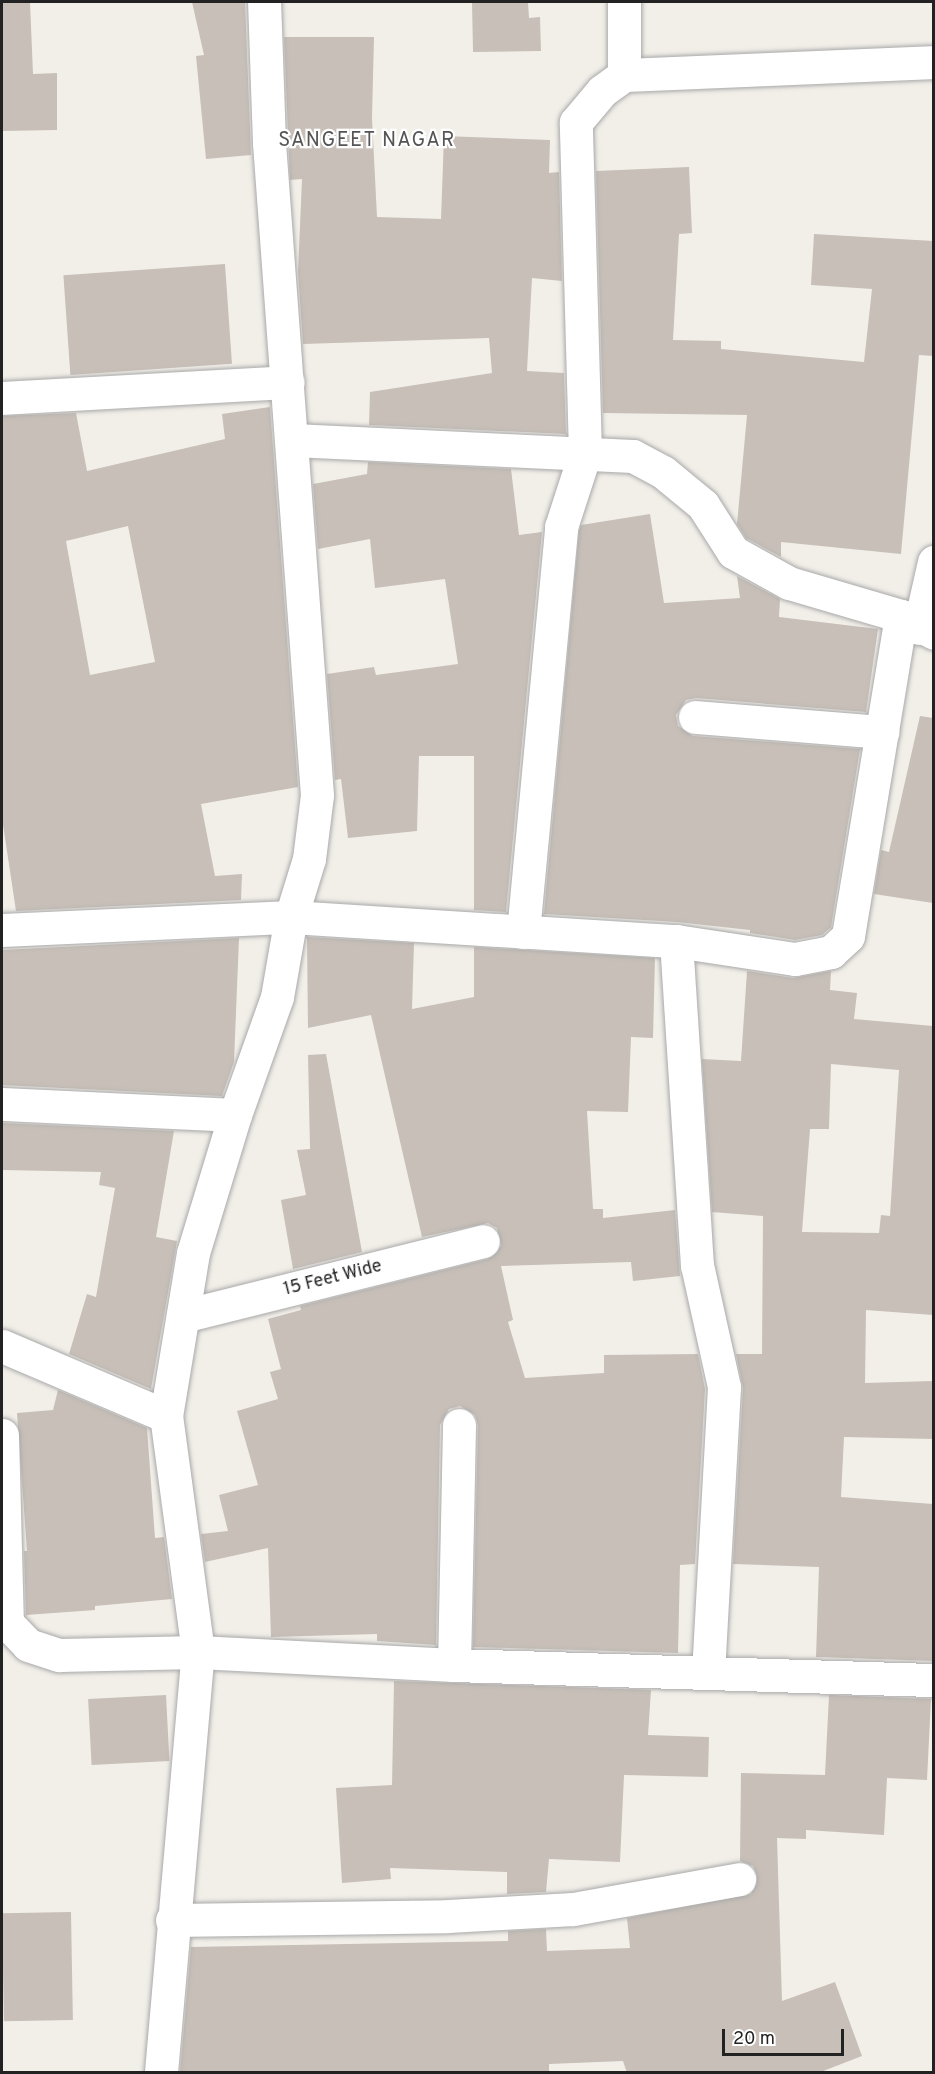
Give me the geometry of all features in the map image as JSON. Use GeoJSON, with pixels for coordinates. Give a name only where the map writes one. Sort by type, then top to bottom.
{"type":"FeatureCollection","features":[{"type":"Feature","properties":{"kind":"street"},"geometry":{"type":"LineString","coordinates":[[161,2073],[172,1920],[198,1652],[166,1416],[193,1253],[235,1115],[277,997],[291,917],[309,859],[317,795],[293,440],[269,142],[264,2]]}},
{"type":"Feature","properties":{"kind":"street"},"geometry":{"type":"LineString","coordinates":[[624,2],[624,75]]}},
{"type":"Feature","properties":{"kind":"street"},"geometry":{"type":"LineString","coordinates":[[523,932],[561,527],[585,453],[576,122],[602,91],[624,75],[933,62]]}},
{"type":"Feature","properties":{"kind":"street"},"geometry":{"type":"LineString","coordinates":[[2,398],[288,381]]}},
{"type":"Feature","properties":{"kind":"street"},"geometry":{"type":"LineString","coordinates":[[293,440],[633,456],[663,472],[703,505],[733,552],[789,583],[918,625]]}},
{"type":"Feature","properties":{"kind":"street"},"geometry":{"type":"LineString","coordinates":[[2,930],[291,917],[676,941],[795,959],[831,952],[848,936],[882,732],[918,625],[933,562]]}},
{"type":"Feature","properties":{"kind":"street"},"geometry":{"type":"LineString","coordinates":[[695,717],[882,732]]}},
{"type":"Feature","properties":{"kind":"street"},"geometry":{"type":"LineString","coordinates":[[676,941],[697,1265],[724,1387],[708,1672]]}},
{"type":"Feature","properties":{"kind":"street"},"geometry":{"type":"LineString","coordinates":[[2,1104],[235,1115]]}},
{"type":"Feature","properties":{"kind":"street","name":"15 Feet Wide"},"geometry":{"type":"LineString","coordinates":[[183,1316],[483,1241]]}},
{"type":"Feature","properties":{"kind":"street"},"geometry":{"type":"LineString","coordinates":[[2,1347],[166,1416]]}},
{"type":"Feature","properties":{"kind":"street"},"geometry":{"type":"LineString","coordinates":[[454,1665],[459,1425]]}},
{"type":"Feature","properties":{"kind":"street"},"geometry":{"type":"LineString","coordinates":[[2,1435],[7,1623],[28,1645],[59,1655],[198,1652],[454,1665],[933,1680]]}},
{"type":"Feature","properties":{"kind":"street"},"geometry":{"type":"LineString","coordinates":[[172,1920],[448,1916],[573,1909],[739,1879]]}},
{"type":"Feature","properties":{"kind":"building"},"geometry":{"type":"Polygon","coordinates":[[[2,2],[30,2],[33,74],[57,73],[57,130],[2,131],[2,2]]]}},
{"type":"Feature","properties":{"kind":"building"},"geometry":{"type":"Polygon","coordinates":[[[192,2],[245,2],[251,155],[206,159],[196,56],[204,55],[192,2]]]}},
{"type":"Feature","properties":{"kind":"building"},"geometry":{"type":"Polygon","coordinates":[[[472,2],[528,2],[529,18],[540,17],[541,51],[473,52],[472,2]]]}},
{"type":"Feature","properties":{"kind":"building"},"geometry":{"type":"Polygon","coordinates":[[[284,37],[374,37],[372,118],[377,217],[441,219],[444,136],[550,140],[549,173],[559,172],[562,281],[532,278],[527,371],[564,373],[566,434],[369,425],[370,392],[492,373],[489,338],[303,344],[298,272],[302,179],[290,180],[284,37]]]}},
{"type":"Feature","properties":{"kind":"building"},"geometry":{"type":"Polygon","coordinates":[[[689,167],[692,233],[679,234],[673,340],[721,341],[721,349],[864,362],[872,289],[811,285],[814,234],[933,241],[933,356],[919,355],[901,554],[781,542],[781,557],[746,538],[737,524],[747,415],[603,413],[596,171],[689,167]]]}},
{"type":"Feature","properties":{"kind":"building"},"geometry":{"type":"Polygon","coordinates":[[[225,264],[232,364],[70,375],[63,275],[225,264]]]}},
{"type":"Feature","properties":{"kind":"building"},"geometry":{"type":"Polygon","coordinates":[[[270,407],[298,787],[201,804],[215,876],[242,874],[241,900],[16,911],[2,818],[2,416],[76,413],[87,471],[225,439],[222,414],[270,407]],[[128,526],[66,541],[90,675],[155,662],[128,526]]]}},
{"type":"Feature","properties":{"kind":"building"},"geometry":{"type":"Polygon","coordinates":[[[368,462],[511,469],[519,535],[542,532],[506,912],[474,910],[474,756],[419,756],[417,831],[348,838],[341,779],[335,780],[327,674],[374,667],[376,675],[458,664],[445,579],[375,588],[370,539],[318,549],[313,484],[367,474],[368,462]]]}},
{"type":"Feature","properties":{"kind":"building"},"geometry":{"type":"Polygon","coordinates":[[[650,514],[664,603],[740,598],[737,576],[780,599],[779,617],[878,629],[866,712],[696,698],[686,700],[676,715],[678,726],[693,736],[860,749],[831,927],[822,935],[795,940],[750,933],[750,930],[677,922],[544,914],[579,531],[581,525],[650,514]]]}},
{"type":"Feature","properties":{"kind":"building"},"geometry":{"type":"Polygon","coordinates":[[[920,716],[933,718],[933,903],[874,894],[881,850],[889,852],[920,716]]]}},
{"type":"Feature","properties":{"kind":"building"},"geometry":{"type":"Polygon","coordinates":[[[307,937],[414,943],[412,1009],[474,997],[474,947],[655,958],[653,1038],[631,1037],[628,1112],[587,1111],[593,1209],[603,1209],[603,1218],[675,1210],[680,1276],[633,1281],[631,1262],[501,1266],[513,1320],[508,1322],[525,1378],[604,1373],[604,1355],[698,1354],[705,1389],[695,1564],[680,1565],[678,1653],[473,1647],[478,1425],[475,1415],[460,1406],[449,1409],[440,1425],[436,1645],[377,1641],[377,1634],[271,1637],[268,1548],[205,1562],[201,1534],[228,1531],[219,1495],[258,1485],[237,1411],[278,1399],[270,1372],[281,1369],[268,1319],[301,1310],[300,1306],[488,1259],[501,1246],[497,1228],[488,1223],[422,1237],[371,1015],[308,1028],[307,937]]]}},
{"type":"Feature","properties":{"kind":"building"},"geometry":{"type":"Polygon","coordinates":[[[239,938],[234,1062],[222,1096],[2,1085],[2,950],[239,938]]]}},
{"type":"Feature","properties":{"kind":"building"},"geometry":{"type":"Polygon","coordinates":[[[747,971],[793,978],[831,971],[830,990],[857,993],[854,1019],[933,1026],[933,1315],[866,1310],[865,1383],[933,1381],[933,1439],[844,1437],[841,1497],[933,1504],[933,1661],[816,1657],[819,1567],[733,1564],[743,1388],[736,1354],[762,1354],[763,1216],[712,1212],[702,1059],[741,1061],[747,971]],[[831,1064],[829,1129],[810,1129],[802,1232],[879,1233],[881,1215],[890,1216],[899,1070],[831,1064]]]}},
{"type":"Feature","properties":{"kind":"building"},"geometry":{"type":"Polygon","coordinates":[[[326,1054],[362,1252],[293,1269],[281,1200],[306,1195],[297,1150],[310,1149],[308,1055],[326,1054]]]}},
{"type":"Feature","properties":{"kind":"building"},"geometry":{"type":"Polygon","coordinates":[[[2,1123],[174,1131],[156,1237],[177,1241],[151,1389],[69,1354],[87,1294],[96,1297],[115,1188],[99,1185],[101,1172],[2,1170],[2,1123]]]}},
{"type":"Feature","properties":{"kind":"building"},"geometry":{"type":"Polygon","coordinates":[[[58,1390],[147,1428],[155,1538],[164,1537],[172,1599],[95,1606],[95,1610],[26,1615],[24,1551],[27,1551],[17,1413],[53,1410],[58,1390]]]}},
{"type":"Feature","properties":{"kind":"building"},"geometry":{"type":"Polygon","coordinates":[[[394,1681],[651,1690],[648,1735],[709,1737],[708,1777],[624,1775],[620,1862],[549,1859],[546,1892],[507,1894],[507,1872],[390,1868],[391,1879],[342,1883],[336,1788],[392,1785],[394,1681]]]}},
{"type":"Feature","properties":{"kind":"building"},"geometry":{"type":"Polygon","coordinates":[[[166,1695],[169,1761],[92,1765],[88,1699],[166,1695]]]}},
{"type":"Feature","properties":{"kind":"building"},"geometry":{"type":"Polygon","coordinates":[[[829,1695],[931,1699],[927,1780],[887,1778],[884,1835],[806,1830],[806,1839],[777,1838],[782,2001],[835,1982],[862,2056],[818,2073],[627,2073],[623,2061],[549,2064],[549,2073],[180,2073],[191,1947],[508,1941],[508,1931],[546,1929],[547,1951],[630,1948],[627,1918],[751,1894],[757,1876],[753,1866],[740,1861],[741,1773],[825,1775],[829,1695]]]}},
{"type":"Feature","properties":{"kind":"building"},"geometry":{"type":"Polygon","coordinates":[[[71,1912],[73,2020],[4,2021],[2,1913],[71,1912]]]}},
{"type":"Feature","properties":{"kind":"district","name":"SANGEET NAGAR"},"geometry":{"type":"Point","coordinates":[367,141]}}]}
